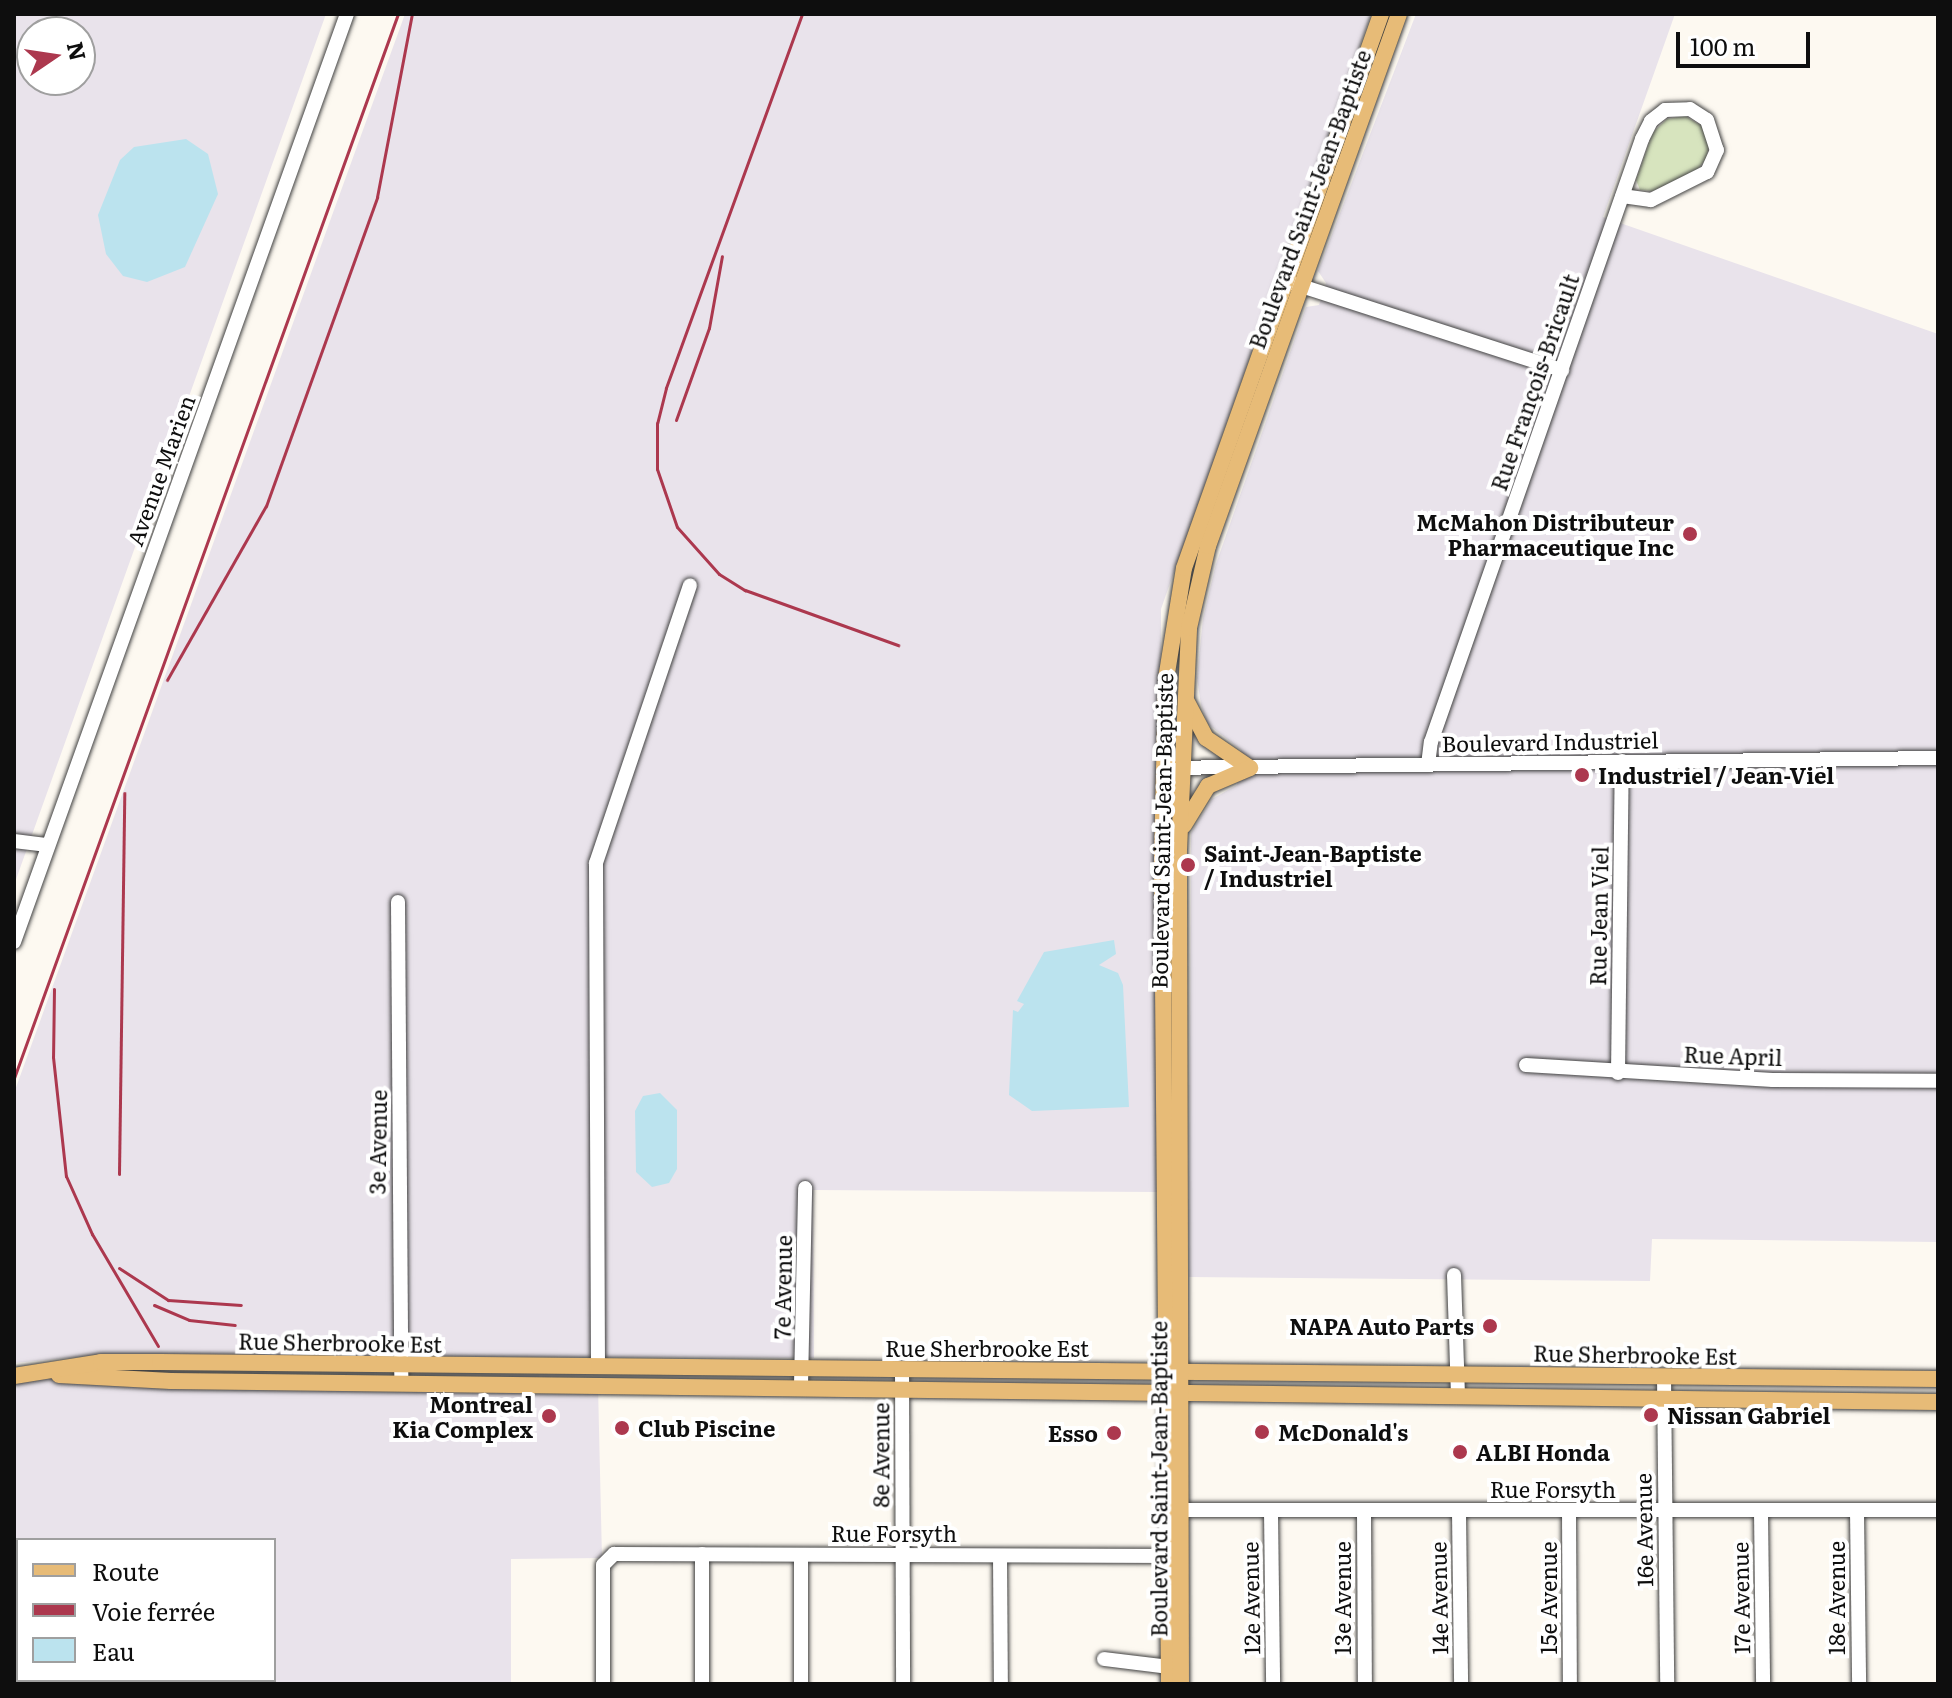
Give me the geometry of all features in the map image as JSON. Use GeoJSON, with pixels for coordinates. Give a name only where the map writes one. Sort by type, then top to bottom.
{"type":"FeatureCollection","features":[{"type":"Feature","properties":{"kind":"main road","name":"Boulevard Saint-Jean-Baptiste"},"geometry":{"type":"LineString","coordinates":[[1172,976],[1189,628],[1208,546],[1381,14]]}},
{"type":"Feature","properties":{"kind":"main road","name":"Boulevard Saint-Jean-Baptiste"},"geometry":{"type":"LineString","coordinates":[[1175,1676],[1172,976],[1163,768],[1166,679],[1184,568],[1399,14]]}},
{"type":"Feature","properties":{"kind":"main road"},"geometry":{"type":"LineString","coordinates":[[1185,682],[1194,721],[1206,738],[1250,768]]}},
{"type":"Feature","properties":{"kind":"main road"},"geometry":{"type":"LineString","coordinates":[[1179,850],[1190,809],[1208,786],[1250,768]]}},
{"type":"Feature","properties":{"kind":"main road","name":"Rue Sherbrooke Est"},"geometry":{"type":"LineString","coordinates":[[14,1376],[101,1362],[401,1374],[598,1386],[746,1386],[802,1377],[902,1369],[1938,1379]]}},
{"type":"Feature","properties":{"kind":"main road"},"geometry":{"type":"LineString","coordinates":[[598,1367],[598,1386]]}},
{"type":"Feature","properties":{"kind":"main road","name":"Rue Sherbrooke Est"},"geometry":{"type":"LineString","coordinates":[[401,1374],[598,1367],[744,1368],[902,1387],[1938,1402]]}},
{"type":"Feature","properties":{"kind":"main road"},"geometry":{"type":"LineString","coordinates":[[703,1368],[703,1386]]}},
{"type":"Feature","properties":{"kind":"main road"},"geometry":{"type":"LineString","coordinates":[[744,1368],[746,1386]]}},
{"type":"Feature","properties":{"kind":"main road"},"geometry":{"type":"LineString","coordinates":[[1021,1390],[1023,1369]]}},
{"type":"Feature","properties":{"kind":"main road"},"geometry":{"type":"LineString","coordinates":[[1354,1373],[1354,1392]]}},
{"type":"Feature","properties":{"kind":"main road"},"geometry":{"type":"LineString","coordinates":[[1537,1375],[1537,1394]]}},
{"type":"Feature","properties":{"kind":"main road"},"geometry":{"type":"LineString","coordinates":[[1597,1396],[1598,1376]]}},
{"type":"Feature","properties":{"kind":"main road"},"geometry":{"type":"LineString","coordinates":[[1911,1379],[1911,1402]]}},
{"type":"Feature","properties":{"kind":"street","name":"Avenue Marien"},"geometry":{"type":"LineString","coordinates":[[14,942],[347,14]]}},
{"type":"Feature","properties":{"kind":"street","name":"Rue François-Bricault"},"geometry":{"type":"LineString","coordinates":[[1428,765],[1431,742],[1622,196],[1651,121],[1677,108],[1707,120],[1717,150],[1707,172],[1651,200],[1622,196]]}},
{"type":"Feature","properties":{"kind":"street"},"geometry":{"type":"LineString","coordinates":[[1294,284],[1562,370]]}},
{"type":"Feature","properties":{"kind":"street"},"geometry":{"type":"LineString","coordinates":[[598,1367],[596,863],[690,585]]}},
{"type":"Feature","properties":{"kind":"street","name":"Boulevard Industriel"},"geometry":{"type":"LineString","coordinates":[[1163,768],[1938,758]]}},
{"type":"Feature","properties":{"kind":"street","name":"Rue Jean Viel"},"geometry":{"type":"LineString","coordinates":[[1618,1073],[1622,761]]}},
{"type":"Feature","properties":{"kind":"street"},"geometry":{"type":"LineString","coordinates":[[14,841],[48,845]]}},
{"type":"Feature","properties":{"kind":"street","name":"3e Avenue"},"geometry":{"type":"LineString","coordinates":[[398,902],[401,1374]]}},
{"type":"Feature","properties":{"kind":"street","name":"Rue April"},"geometry":{"type":"LineString","coordinates":[[1526,1065],[1618,1073],[1938,1081]]}},
{"type":"Feature","properties":{"kind":"street","name":"7e Avenue"},"geometry":{"type":"LineString","coordinates":[[802,1377],[805,1188]]}},
{"type":"Feature","properties":{"kind":"street"},"geometry":{"type":"LineString","coordinates":[[1454,1275],[1458,1394]]}},
{"type":"Feature","properties":{"kind":"street","name":"8e Avenue"},"geometry":{"type":"LineString","coordinates":[[902,1369],[903,1684]]}},
{"type":"Feature","properties":{"kind":"street","name":"16e Avenue"},"geometry":{"type":"LineString","coordinates":[[1664,1376],[1667,1684]]}},
{"type":"Feature","properties":{"kind":"street","name":"Rue Forsyth"},"geometry":{"type":"LineString","coordinates":[[1174,1510],[1938,1510]]}},
{"type":"Feature","properties":{"kind":"street","name":"12e Avenue"},"geometry":{"type":"LineString","coordinates":[[1271,1511],[1273,1684]]}},
{"type":"Feature","properties":{"kind":"street","name":"15e Avenue"},"geometry":{"type":"LineString","coordinates":[[1569,1511],[1570,1684]]}},
{"type":"Feature","properties":{"kind":"street","name":"18e Avenue"},"geometry":{"type":"LineString","coordinates":[[1857,1511],[1859,1684]]}},
{"type":"Feature","properties":{"kind":"street","name":"13e Avenue"},"geometry":{"type":"LineString","coordinates":[[1364,1512],[1365,1684]]}},
{"type":"Feature","properties":{"kind":"street","name":"14e Avenue"},"geometry":{"type":"LineString","coordinates":[[1459,1512],[1461,1684]]}},
{"type":"Feature","properties":{"kind":"street","name":"17e Avenue"},"geometry":{"type":"LineString","coordinates":[[1761,1512],[1763,1684]]}},
{"type":"Feature","properties":{"kind":"street"},"geometry":{"type":"LineString","coordinates":[[702,1554],[702,1684]]}},
{"type":"Feature","properties":{"kind":"street","name":"Rue Forsyth"},"geometry":{"type":"LineString","coordinates":[[603,1684],[603,1565],[608,1555],[1174,1556]]}},
{"type":"Feature","properties":{"kind":"street"},"geometry":{"type":"LineString","coordinates":[[801,1555],[801,1684]]}},
{"type":"Feature","properties":{"kind":"street"},"geometry":{"type":"LineString","coordinates":[[1000,1556],[1001,1684]]}},
{"type":"Feature","properties":{"kind":"street"},"geometry":{"type":"LineString","coordinates":[[1104,1659],[1175,1676]]}},
{"type":"Feature","properties":{"kind":"shaded area"},"geometry":{"type":"Polygon","coordinates":[[[14,14],[326,14],[14,885],[14,14]]]}},
{"type":"Feature","properties":{"kind":"shaded area"},"geometry":{"type":"Polygon","coordinates":[[[405,14],[1371,14],[1161,609],[1159,1192],[813,1190],[814,1358],[100,1355],[14,1363],[14,1093],[405,14]]]}},
{"type":"Feature","properties":{"kind":"shaded area"},"geometry":{"type":"Polygon","coordinates":[[[1416,14],[1675,14],[1603,217],[1938,334],[1938,1242],[1652,1239],[1650,1281],[1189,1277],[1191,833],[1212,799],[1237,785],[1241,750],[1208,724],[1201,705],[1197,678],[1203,618],[1216,564],[1306,307],[1319,305],[1326,283],[1318,271],[1416,14]]]}},
{"type":"Feature","properties":{"kind":"shaded area"},"geometry":{"type":"Polygon","coordinates":[[[14,1372],[598,1386],[602,1558],[511,1559],[511,1684],[14,1684],[14,1372]]]}},
{"type":"Feature","properties":{"kind":"green space"},"geometry":{"type":"Polygon","coordinates":[[[1685,116],[1702,126],[1709,145],[1706,159],[1697,170],[1653,191],[1640,190],[1636,180],[1653,132],[1667,119],[1685,116]]]}},
{"type":"Feature","properties":{"kind":"water"},"geometry":{"type":"Polygon","coordinates":[[[186,139],[208,154],[218,194],[185,267],[147,282],[123,276],[106,254],[98,215],[120,160],[134,147],[186,139]]]}},
{"type":"Feature","properties":{"kind":"water"},"geometry":{"type":"Polygon","coordinates":[[[1114,940],[1116,954],[1099,965],[1118,973],[1123,985],[1129,1107],[1032,1111],[1009,1095],[1013,1010],[1018,1012],[1024,1004],[1017,1001],[1044,952],[1114,940]]]}},
{"type":"Feature","properties":{"kind":"water"},"geometry":{"type":"Polygon","coordinates":[[[660,1093],[677,1110],[677,1169],[669,1183],[652,1187],[636,1172],[635,1111],[643,1096],[660,1093]]]}},
{"type":"Feature","properties":{"kind":"railway"},"geometry":{"type":"LineString","coordinates":[[14,1078],[398,14]]}},
{"type":"Feature","properties":{"kind":"railway"},"geometry":{"type":"LineString","coordinates":[[167,680],[266,506],[377,197],[412,14]]}},
{"type":"Feature","properties":{"kind":"railway"},"geometry":{"type":"LineString","coordinates":[[802,14],[666,388],[657,423],[657,469],[677,527],[719,574],[745,590],[898,645]]}},
{"type":"Feature","properties":{"kind":"railway"},"geometry":{"type":"LineString","coordinates":[[676,420],[709,328],[722,256]]}},
{"type":"Feature","properties":{"kind":"railway"},"geometry":{"type":"LineString","coordinates":[[119,1174],[124,793]]}},
{"type":"Feature","properties":{"kind":"railway"},"geometry":{"type":"LineString","coordinates":[[54,989],[53,1057],[66,1176],[92,1234],[158,1346]]}},
{"type":"Feature","properties":{"kind":"railway"},"geometry":{"type":"LineString","coordinates":[[119,1268],[168,1300],[241,1305]]}},
{"type":"Feature","properties":{"kind":"railway"},"geometry":{"type":"LineString","coordinates":[[154,1305],[189,1320],[235,1325]]}},
{"type":"Feature","properties":{"kind":"place","name":"McMahon Distributeur Pharmaceutique Inc"},"geometry":{"type":"Point","coordinates":[1690,534]}},
{"type":"Feature","properties":{"kind":"place","name":"Industriel / Jean-Viel"},"geometry":{"type":"Point","coordinates":[1582,775]}},
{"type":"Feature","properties":{"kind":"place","name":"Saint-Jean-Baptiste / Industriel"},"geometry":{"type":"Point","coordinates":[1188,865]}},
{"type":"Feature","properties":{"kind":"place","name":"NAPA Auto Parts"},"geometry":{"type":"Point","coordinates":[1490,1326]}},
{"type":"Feature","properties":{"kind":"place","name":"Nissan Gabriel"},"geometry":{"type":"Point","coordinates":[1651,1415]}},
{"type":"Feature","properties":{"kind":"place","name":"Montreal Kia Complex"},"geometry":{"type":"Point","coordinates":[549,1416]}},
{"type":"Feature","properties":{"kind":"place","name":"Club Piscine"},"geometry":{"type":"Point","coordinates":[622,1428]}},
{"type":"Feature","properties":{"kind":"place","name":"McDonald's"},"geometry":{"type":"Point","coordinates":[1262,1432]}},
{"type":"Feature","properties":{"kind":"place","name":"Esso"},"geometry":{"type":"Point","coordinates":[1114,1433]}},
{"type":"Feature","properties":{"kind":"place","name":"ALBI Honda"},"geometry":{"type":"Point","coordinates":[1460,1452]}}]}
